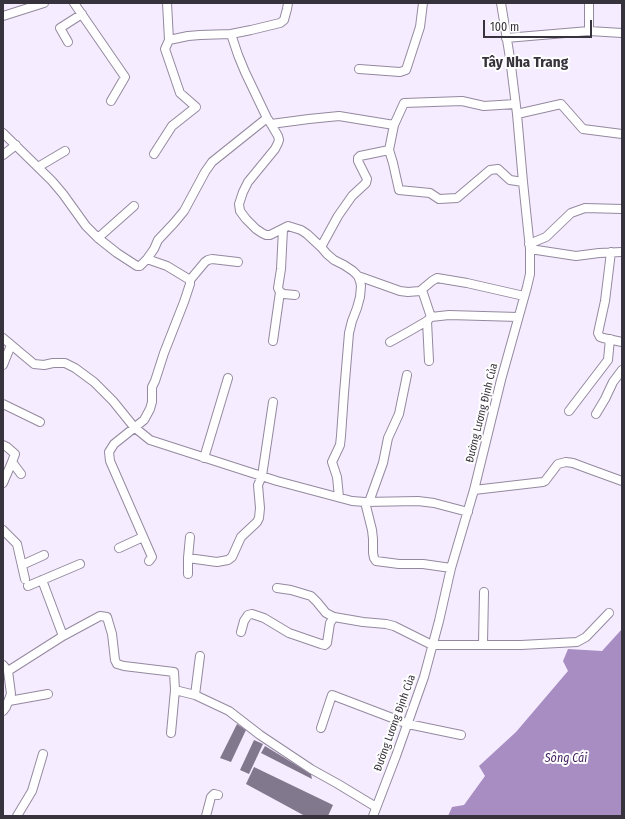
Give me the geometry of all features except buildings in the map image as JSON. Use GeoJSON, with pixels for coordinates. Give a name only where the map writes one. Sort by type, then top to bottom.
{"type":"FeatureCollection","features":[{"type":"Feature","properties":{"kind":"street"},"geometry":{"type":"LineString","coordinates":[[3,16],[44,3]]}},
{"type":"Feature","properties":{"kind":"street"},"geometry":{"type":"LineString","coordinates":[[74,3],[125,77],[111,101]]}},
{"type":"Feature","properties":{"kind":"street"},"geometry":{"type":"LineString","coordinates":[[154,154],[172,126],[196,107],[180,93],[165,49],[169,40],[167,3]]}},
{"type":"Feature","properties":{"kind":"street"},"geometry":{"type":"LineString","coordinates":[[169,40],[194,36],[230,34],[280,23],[284,20],[288,3]]}},
{"type":"Feature","properties":{"kind":"street"},"geometry":{"type":"LineString","coordinates":[[359,69],[400,72],[406,70],[420,27],[423,3]]}},
{"type":"Feature","properties":{"kind":"street","name":"Đường Lương Định Của"},"geometry":{"type":"LineString","coordinates":[[373,816],[408,724],[424,676],[451,568],[474,490],[501,380],[530,274],[530,246],[516,104],[501,3]]}},
{"type":"Feature","properties":{"kind":"street"},"geometry":{"type":"LineString","coordinates":[[589,3],[589,31]]}},
{"type":"Feature","properties":{"kind":"street"},"geometry":{"type":"LineString","coordinates":[[68,42],[60,28],[82,14]]}},
{"type":"Feature","properties":{"kind":"street"},"geometry":{"type":"LineString","coordinates":[[506,38],[589,31],[622,33]]}},
{"type":"Feature","properties":{"kind":"street"},"geometry":{"type":"LineString","coordinates":[[230,34],[238,55],[269,121],[278,136],[278,143],[248,182],[239,204],[240,211],[256,229],[266,235],[270,235],[288,226],[301,230],[334,260],[344,265],[359,278],[400,291],[413,292],[422,290],[437,278],[524,296]]}},
{"type":"Feature","properties":{"kind":"street"},"geometry":{"type":"LineString","coordinates":[[516,104],[484,106],[462,101],[404,102],[394,124],[389,150],[399,190],[430,193],[439,199],[458,198],[490,170],[498,169],[510,180],[523,182]]}},
{"type":"Feature","properties":{"kind":"street"},"geometry":{"type":"LineString","coordinates":[[517,114],[561,104],[583,128],[622,134]]}},
{"type":"Feature","properties":{"kind":"street"},"geometry":{"type":"LineString","coordinates":[[3,133],[56,186],[86,226],[98,238],[134,265],[140,266],[154,249],[158,240],[184,210],[212,162],[269,121],[339,116],[394,124]]}},
{"type":"Feature","properties":{"kind":"street"},"geometry":{"type":"LineString","coordinates":[[3,155],[16,145]]}},
{"type":"Feature","properties":{"kind":"street"},"geometry":{"type":"LineString","coordinates":[[38,167],[65,150]]}},
{"type":"Feature","properties":{"kind":"street"},"geometry":{"type":"LineString","coordinates":[[321,247],[338,216],[352,196],[366,183],[367,179],[358,158],[360,156],[389,150]]}},
{"type":"Feature","properties":{"kind":"street"},"geometry":{"type":"LineString","coordinates":[[98,238],[134,206]]}},
{"type":"Feature","properties":{"kind":"street"},"geometry":{"type":"LineString","coordinates":[[530,246],[546,237],[571,213],[585,208],[622,209]]}},
{"type":"Feature","properties":{"kind":"street"},"geometry":{"type":"LineString","coordinates":[[273,341],[280,292],[278,288],[281,269],[283,229]]}},
{"type":"Feature","properties":{"kind":"street"},"geometry":{"type":"LineString","coordinates":[[530,246],[576,256],[622,252]]}},
{"type":"Feature","properties":{"kind":"street"},"geometry":{"type":"LineString","coordinates":[[611,252],[605,302],[598,333],[600,337],[622,342]]}},
{"type":"Feature","properties":{"kind":"street"},"geometry":{"type":"LineString","coordinates":[[147,259],[167,266],[190,280]]}},
{"type":"Feature","properties":{"kind":"street"},"geometry":{"type":"LineString","coordinates":[[149,561],[152,557],[110,461],[109,452],[114,444],[144,420],[150,409],[152,402],[152,387],[184,302],[190,280],[208,260],[212,259],[238,262]]}},
{"type":"Feature","properties":{"kind":"street"},"geometry":{"type":"LineString","coordinates":[[339,497],[337,477],[332,462],[340,444],[349,333],[360,297],[361,286],[359,278]]}},
{"type":"Feature","properties":{"kind":"street"},"geometry":{"type":"LineString","coordinates":[[422,290],[429,319],[429,361]]}},
{"type":"Feature","properties":{"kind":"street"},"geometry":{"type":"LineString","coordinates":[[280,292],[294,295]]}},
{"type":"Feature","properties":{"kind":"street"},"geometry":{"type":"LineString","coordinates":[[390,342],[429,319],[449,315],[518,317]]}},
{"type":"Feature","properties":{"kind":"street"},"geometry":{"type":"LineString","coordinates":[[3,338],[34,364],[44,365],[65,363],[75,368],[94,382],[113,401],[134,427],[150,440],[277,481],[352,501],[418,501],[434,503],[468,512]]}},
{"type":"Feature","properties":{"kind":"street"},"geometry":{"type":"LineString","coordinates":[[569,411],[608,360],[610,339]]}},
{"type":"Feature","properties":{"kind":"street"},"geometry":{"type":"LineString","coordinates":[[3,365],[5,356],[11,345]]}},
{"type":"Feature","properties":{"kind":"street"},"geometry":{"type":"LineString","coordinates":[[596,414],[606,399],[613,382],[622,370]]}},
{"type":"Feature","properties":{"kind":"street"},"geometry":{"type":"LineString","coordinates":[[407,375],[398,414],[388,438],[383,463],[367,502],[372,530],[374,558],[376,560],[399,564],[423,564],[451,568]]}},
{"type":"Feature","properties":{"kind":"street"},"geometry":{"type":"LineString","coordinates":[[204,458],[228,378]]}},
{"type":"Feature","properties":{"kind":"street"},"geometry":{"type":"LineString","coordinates":[[188,558],[217,562],[228,560],[232,557],[241,537],[257,522],[260,508],[258,485],[262,476],[273,402]]}},
{"type":"Feature","properties":{"kind":"street"},"geometry":{"type":"LineString","coordinates":[[3,404],[40,422]]}},
{"type":"Feature","properties":{"kind":"street"},"geometry":{"type":"LineString","coordinates":[[3,445],[15,454],[3,483]]}},
{"type":"Feature","properties":{"kind":"street"},"geometry":{"type":"LineString","coordinates":[[12,462],[21,474]]}},
{"type":"Feature","properties":{"kind":"street"},"geometry":{"type":"LineString","coordinates":[[474,490],[543,482],[558,464],[566,462],[574,463],[622,481]]}},
{"type":"Feature","properties":{"kind":"street"},"geometry":{"type":"LineString","coordinates":[[3,530],[17,544],[27,583],[42,580],[80,564]]}},
{"type":"Feature","properties":{"kind":"street"},"geometry":{"type":"LineString","coordinates":[[118,548],[143,537]]}},
{"type":"Feature","properties":{"kind":"street"},"geometry":{"type":"LineString","coordinates":[[188,574],[190,537]]}},
{"type":"Feature","properties":{"kind":"street"},"geometry":{"type":"LineString","coordinates":[[22,565],[44,555]]}},
{"type":"Feature","properties":{"kind":"street"},"geometry":{"type":"LineString","coordinates":[[42,580],[63,636]]}},
{"type":"Feature","properties":{"kind":"street"},"geometry":{"type":"LineString","coordinates":[[278,588],[311,596],[326,613],[334,617],[394,626],[432,645],[521,645],[577,642],[586,637],[609,613]]}},
{"type":"Feature","properties":{"kind":"street"},"geometry":{"type":"LineString","coordinates":[[483,644],[484,592]]}},
{"type":"Feature","properties":{"kind":"street"},"geometry":{"type":"LineString","coordinates":[[241,632],[244,621],[248,615],[252,614],[264,618],[289,633],[325,645],[327,643],[330,624],[334,617]]}},
{"type":"Feature","properties":{"kind":"street"},"geometry":{"type":"LineString","coordinates":[[3,711],[9,701],[10,694],[5,668],[100,616],[107,617],[112,634],[117,664],[174,672],[175,690],[171,733]]}},
{"type":"Feature","properties":{"kind":"street"},"geometry":{"type":"LineString","coordinates":[[196,695],[200,656]]}},
{"type":"Feature","properties":{"kind":"street"},"geometry":{"type":"LineString","coordinates":[[175,690],[196,695],[229,711],[260,735],[311,769],[376,807]]}},
{"type":"Feature","properties":{"kind":"street"},"geometry":{"type":"LineString","coordinates":[[9,701],[48,694]]}},
{"type":"Feature","properties":{"kind":"street"},"geometry":{"type":"LineString","coordinates":[[321,728],[332,695],[408,724],[462,735]]}},
{"type":"Feature","properties":{"kind":"street"},"geometry":{"type":"LineString","coordinates":[[17,816],[32,791],[43,754]]}},
{"type":"Feature","properties":{"kind":"street"},"geometry":{"type":"LineString","coordinates":[[206,816],[211,797],[214,794],[218,795]]}},
{"type":"Feature","properties":{"kind":"water","name":"Sông Cái"},"geometry":{"type":"Polygon","coordinates":[[[622,629],[622,816],[448,816],[452,807],[464,805],[485,776],[479,766],[516,732],[568,671],[563,661],[568,649],[602,651],[622,629]]]}},
{"type":"Feature","properties":{"kind":"district","name":"Tây Nha Trang"},"geometry":{"type":"Point","coordinates":[525,63]}}]}
